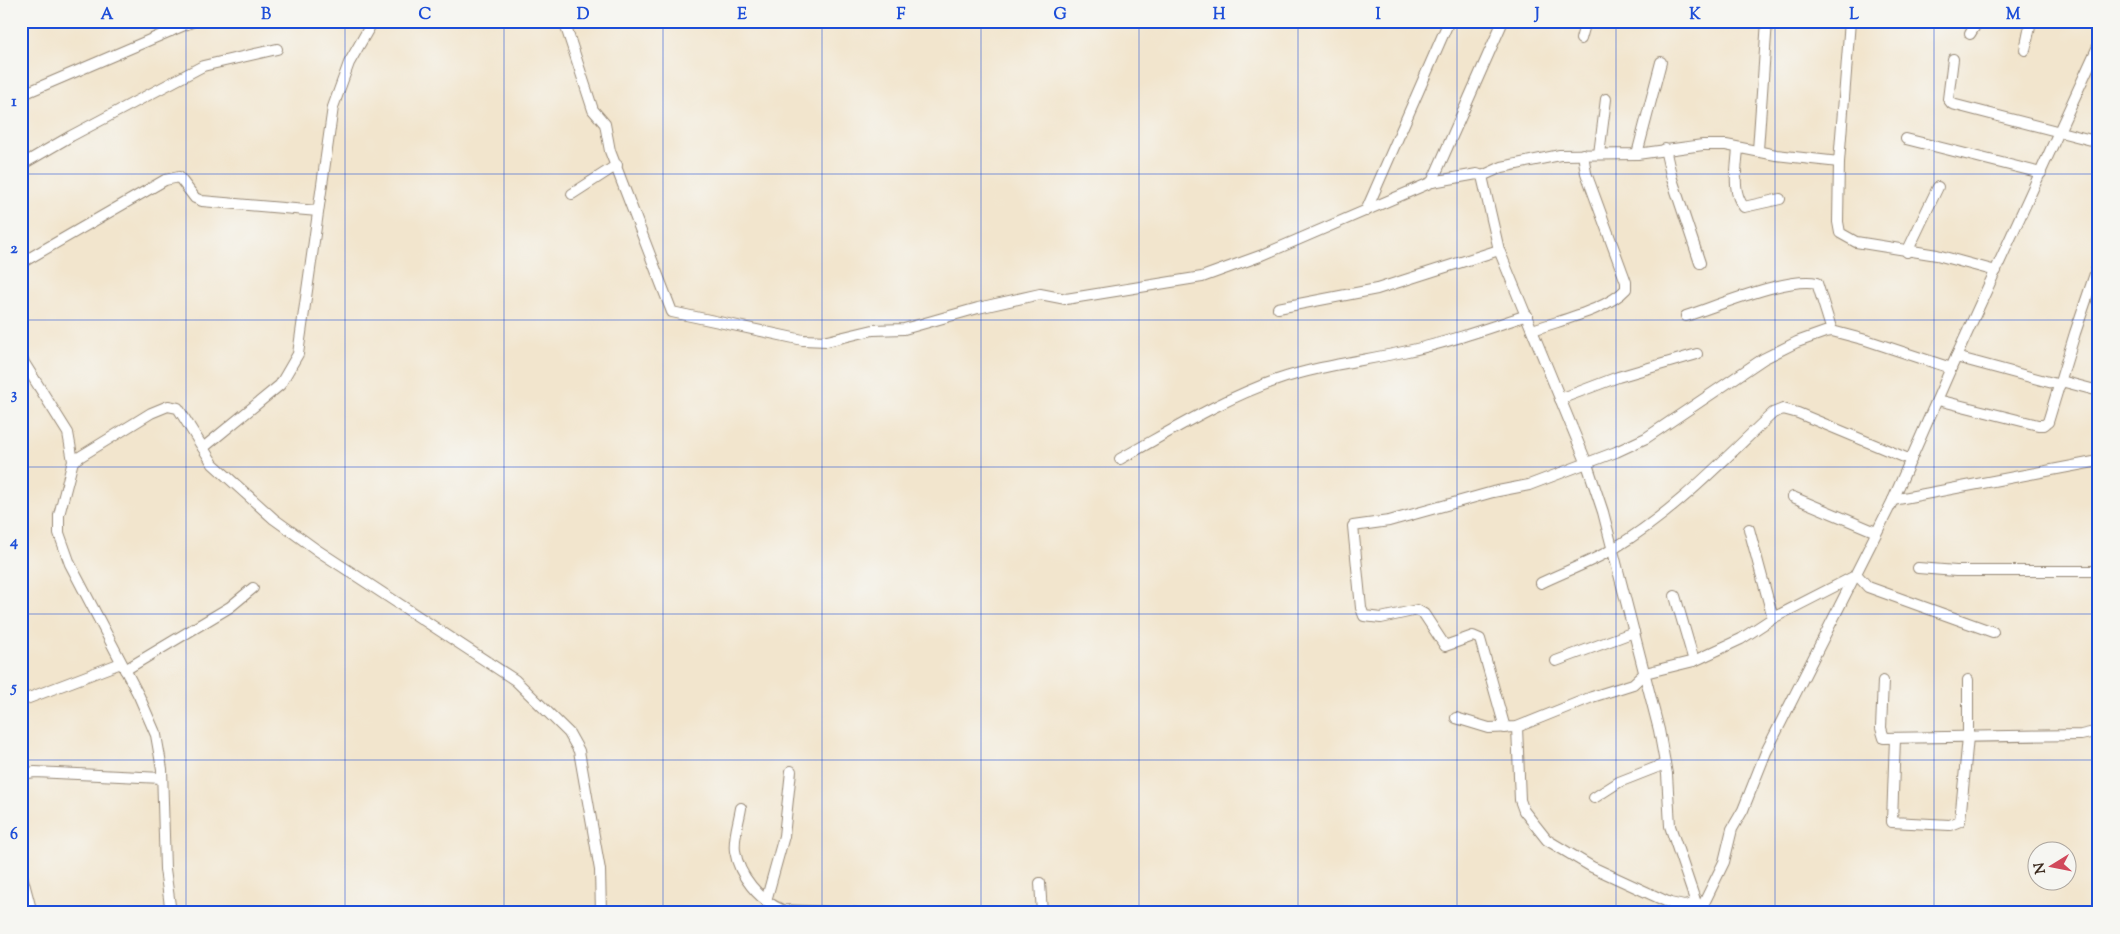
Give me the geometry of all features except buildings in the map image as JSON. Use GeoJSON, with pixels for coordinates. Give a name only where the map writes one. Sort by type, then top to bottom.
{"type":"FeatureCollection","features":[{"type":"Feature","properties":{"kind":"street"},"geometry":{"type":"LineString","coordinates":[[166,21],[171,31]]}},
{"type":"Feature","properties":{"kind":"street"},"geometry":{"type":"LineString","coordinates":[[21,95],[194,21]]}},
{"type":"Feature","properties":{"kind":"street"},"geometry":{"type":"LineString","coordinates":[[204,448],[280,386],[291,370],[298,354],[333,107],[348,63],[373,21]]}},
{"type":"Feature","properties":{"kind":"street"},"geometry":{"type":"LineString","coordinates":[[564,21],[593,110],[605,124],[610,151],[617,165],[672,312],[804,340],[827,341],[873,330],[904,329],[978,308],[1040,294],[1066,299],[1202,277],[1260,256],[1432,182],[1477,174],[1482,176],[1502,167],[1526,161],[1584,154],[1637,154],[1703,145],[1758,150],[1776,155],[1839,162]]}},
{"type":"Feature","properties":{"kind":"street"},"geometry":{"type":"LineString","coordinates":[[1366,211],[1449,21]]}},
{"type":"Feature","properties":{"kind":"street"},"geometry":{"type":"LineString","coordinates":[[1432,182],[1503,21]]}},
{"type":"Feature","properties":{"kind":"street"},"geometry":{"type":"LineString","coordinates":[[1581,39],[1586,21]]}},
{"type":"Feature","properties":{"kind":"street"},"geometry":{"type":"LineString","coordinates":[[1758,150],[1767,21]]}},
{"type":"Feature","properties":{"kind":"street"},"geometry":{"type":"LineString","coordinates":[[1850,21],[1839,162],[1838,222],[1840,233],[1856,242],[1907,252],[1937,255],[1996,271]]}},
{"type":"Feature","properties":{"kind":"street"},"geometry":{"type":"LineString","coordinates":[[1970,34],[1978,21]]}},
{"type":"Feature","properties":{"kind":"street"},"geometry":{"type":"LineString","coordinates":[[2025,50],[2031,21]]}},
{"type":"Feature","properties":{"kind":"street"},"geometry":{"type":"LineString","coordinates":[[1696,910],[1704,903],[1724,862],[1732,829],[1743,810],[1766,752],[1857,575],[1893,500],[2099,44]]}},
{"type":"Feature","properties":{"kind":"street"},"geometry":{"type":"LineString","coordinates":[[21,165],[70,136],[203,66],[278,49]]}},
{"type":"Feature","properties":{"kind":"street"},"geometry":{"type":"LineString","coordinates":[[1954,59],[1948,98],[1952,104],[2099,142]]}},
{"type":"Feature","properties":{"kind":"street"},"geometry":{"type":"LineString","coordinates":[[1637,154],[1661,62]]}},
{"type":"Feature","properties":{"kind":"street"},"geometry":{"type":"LineString","coordinates":[[1599,154],[1606,99]]}},
{"type":"Feature","properties":{"kind":"street"},"geometry":{"type":"LineString","coordinates":[[1906,139],[2041,173]]}},
{"type":"Feature","properties":{"kind":"street"},"geometry":{"type":"LineString","coordinates":[[1738,148],[1736,171],[1739,201],[1744,206],[1750,206],[1780,199]]}},
{"type":"Feature","properties":{"kind":"street"},"geometry":{"type":"LineString","coordinates":[[1665,149],[1672,179],[1700,263]]}},
{"type":"Feature","properties":{"kind":"street"},"geometry":{"type":"LineString","coordinates":[[1533,330],[1600,306],[1620,295],[1626,289],[1626,282],[1586,173],[1584,154]]}},
{"type":"Feature","properties":{"kind":"street"},"geometry":{"type":"LineString","coordinates":[[572,194],[617,165]]}},
{"type":"Feature","properties":{"kind":"street"},"geometry":{"type":"LineString","coordinates":[[1482,176],[1500,250],[1587,464],[1613,550],[1645,673],[1665,764],[1670,826],[1696,910]]}},
{"type":"Feature","properties":{"kind":"street"},"geometry":{"type":"LineString","coordinates":[[21,264],[165,180],[180,177],[195,198],[202,201],[318,211]]}},
{"type":"Feature","properties":{"kind":"street"},"geometry":{"type":"LineString","coordinates":[[1907,252],[1938,187]]}},
{"type":"Feature","properties":{"kind":"street"},"geometry":{"type":"LineString","coordinates":[[1278,308],[1377,289],[1500,250]]}},
{"type":"Feature","properties":{"kind":"street"},"geometry":{"type":"LineString","coordinates":[[1938,400],[2044,425],[2048,422],[2060,383],[2095,288],[2099,262]]}},
{"type":"Feature","properties":{"kind":"street"},"geometry":{"type":"LineString","coordinates":[[1686,316],[1784,285],[1811,282],[1817,283],[1822,293],[1832,331]]}},
{"type":"Feature","properties":{"kind":"street"},"geometry":{"type":"LineString","coordinates":[[1120,459],[1237,396],[1278,380],[1357,360],[1453,340],[1527,315]]}},
{"type":"Feature","properties":{"kind":"street"},"geometry":{"type":"LineString","coordinates":[[1505,728],[1480,639],[1473,636],[1445,646],[1424,614],[1417,610],[1381,618],[1364,616],[1361,608],[1353,526],[1389,521],[1493,492],[1529,485],[1587,464],[1646,438],[1762,359],[1797,342],[1832,331],[1951,368]]}},
{"type":"Feature","properties":{"kind":"street"},"geometry":{"type":"LineString","coordinates":[[1560,399],[1618,377],[1697,354]]}},
{"type":"Feature","properties":{"kind":"street"},"geometry":{"type":"LineString","coordinates":[[1956,357],[2099,391]]}},
{"type":"Feature","properties":{"kind":"street"},"geometry":{"type":"LineString","coordinates":[[21,358],[68,433],[73,461],[59,515],[59,533],[70,564],[123,666],[156,735],[162,778],[164,870],[171,913]]}},
{"type":"Feature","properties":{"kind":"street"},"geometry":{"type":"LineString","coordinates":[[73,461],[151,413],[168,406],[178,408],[213,464],[234,485],[274,519],[317,550],[515,680],[570,733],[579,751],[600,870],[601,913]]}},
{"type":"Feature","properties":{"kind":"street"},"geometry":{"type":"LineString","coordinates":[[1541,583],[1613,550],[1677,505],[1773,413],[1783,409],[1881,446],[1911,460]]}},
{"type":"Feature","properties":{"kind":"street"},"geometry":{"type":"LineString","coordinates":[[1893,500],[2099,461]]}},
{"type":"Feature","properties":{"kind":"street"},"geometry":{"type":"LineString","coordinates":[[1793,497],[1876,532]]}},
{"type":"Feature","properties":{"kind":"street"},"geometry":{"type":"LineString","coordinates":[[1749,528],[1773,618]]}},
{"type":"Feature","properties":{"kind":"street"},"geometry":{"type":"LineString","coordinates":[[1918,568],[1987,572],[2099,571]]}},
{"type":"Feature","properties":{"kind":"street"},"geometry":{"type":"LineString","coordinates":[[1456,718],[1489,728],[1517,727],[1592,697],[1633,684],[1645,673],[1694,661],[1740,639],[1773,618],[1857,575]]}},
{"type":"Feature","properties":{"kind":"street"},"geometry":{"type":"LineString","coordinates":[[1857,575],[1868,587],[1993,632]]}},
{"type":"Feature","properties":{"kind":"street"},"geometry":{"type":"LineString","coordinates":[[21,701],[123,666],[230,607],[253,588]]}},
{"type":"Feature","properties":{"kind":"street"},"geometry":{"type":"LineString","coordinates":[[1675,596],[1694,661]]}},
{"type":"Feature","properties":{"kind":"street"},"geometry":{"type":"LineString","coordinates":[[1556,661],[1634,632]]}},
{"type":"Feature","properties":{"kind":"street"},"geometry":{"type":"LineString","coordinates":[[1895,738],[1892,822],[1950,825],[1960,821],[1962,816],[1968,737],[1968,680]]}},
{"type":"Feature","properties":{"kind":"street"},"geometry":{"type":"LineString","coordinates":[[1882,681],[1881,734],[1884,738],[2081,735],[2099,731]]}},
{"type":"Feature","properties":{"kind":"street"},"geometry":{"type":"LineString","coordinates":[[1517,727],[1520,800],[1524,812],[1547,840],[1592,868],[1670,903],[1696,910]]}},
{"type":"Feature","properties":{"kind":"street"},"geometry":{"type":"LineString","coordinates":[[1594,798],[1619,782],[1665,764]]}},
{"type":"Feature","properties":{"kind":"street"},"geometry":{"type":"LineString","coordinates":[[766,901],[784,836],[791,771]]}},
{"type":"Feature","properties":{"kind":"street"},"geometry":{"type":"LineString","coordinates":[[21,774],[35,772],[162,778]]}},
{"type":"Feature","properties":{"kind":"street"},"geometry":{"type":"LineString","coordinates":[[741,808],[735,850],[745,877],[766,901],[782,910],[859,913]]}},
{"type":"Feature","properties":{"kind":"street"},"geometry":{"type":"LineString","coordinates":[[21,872],[32,913]]}},
{"type":"Feature","properties":{"kind":"street"},"geometry":{"type":"LineString","coordinates":[[1040,883],[1042,913]]}}]}
